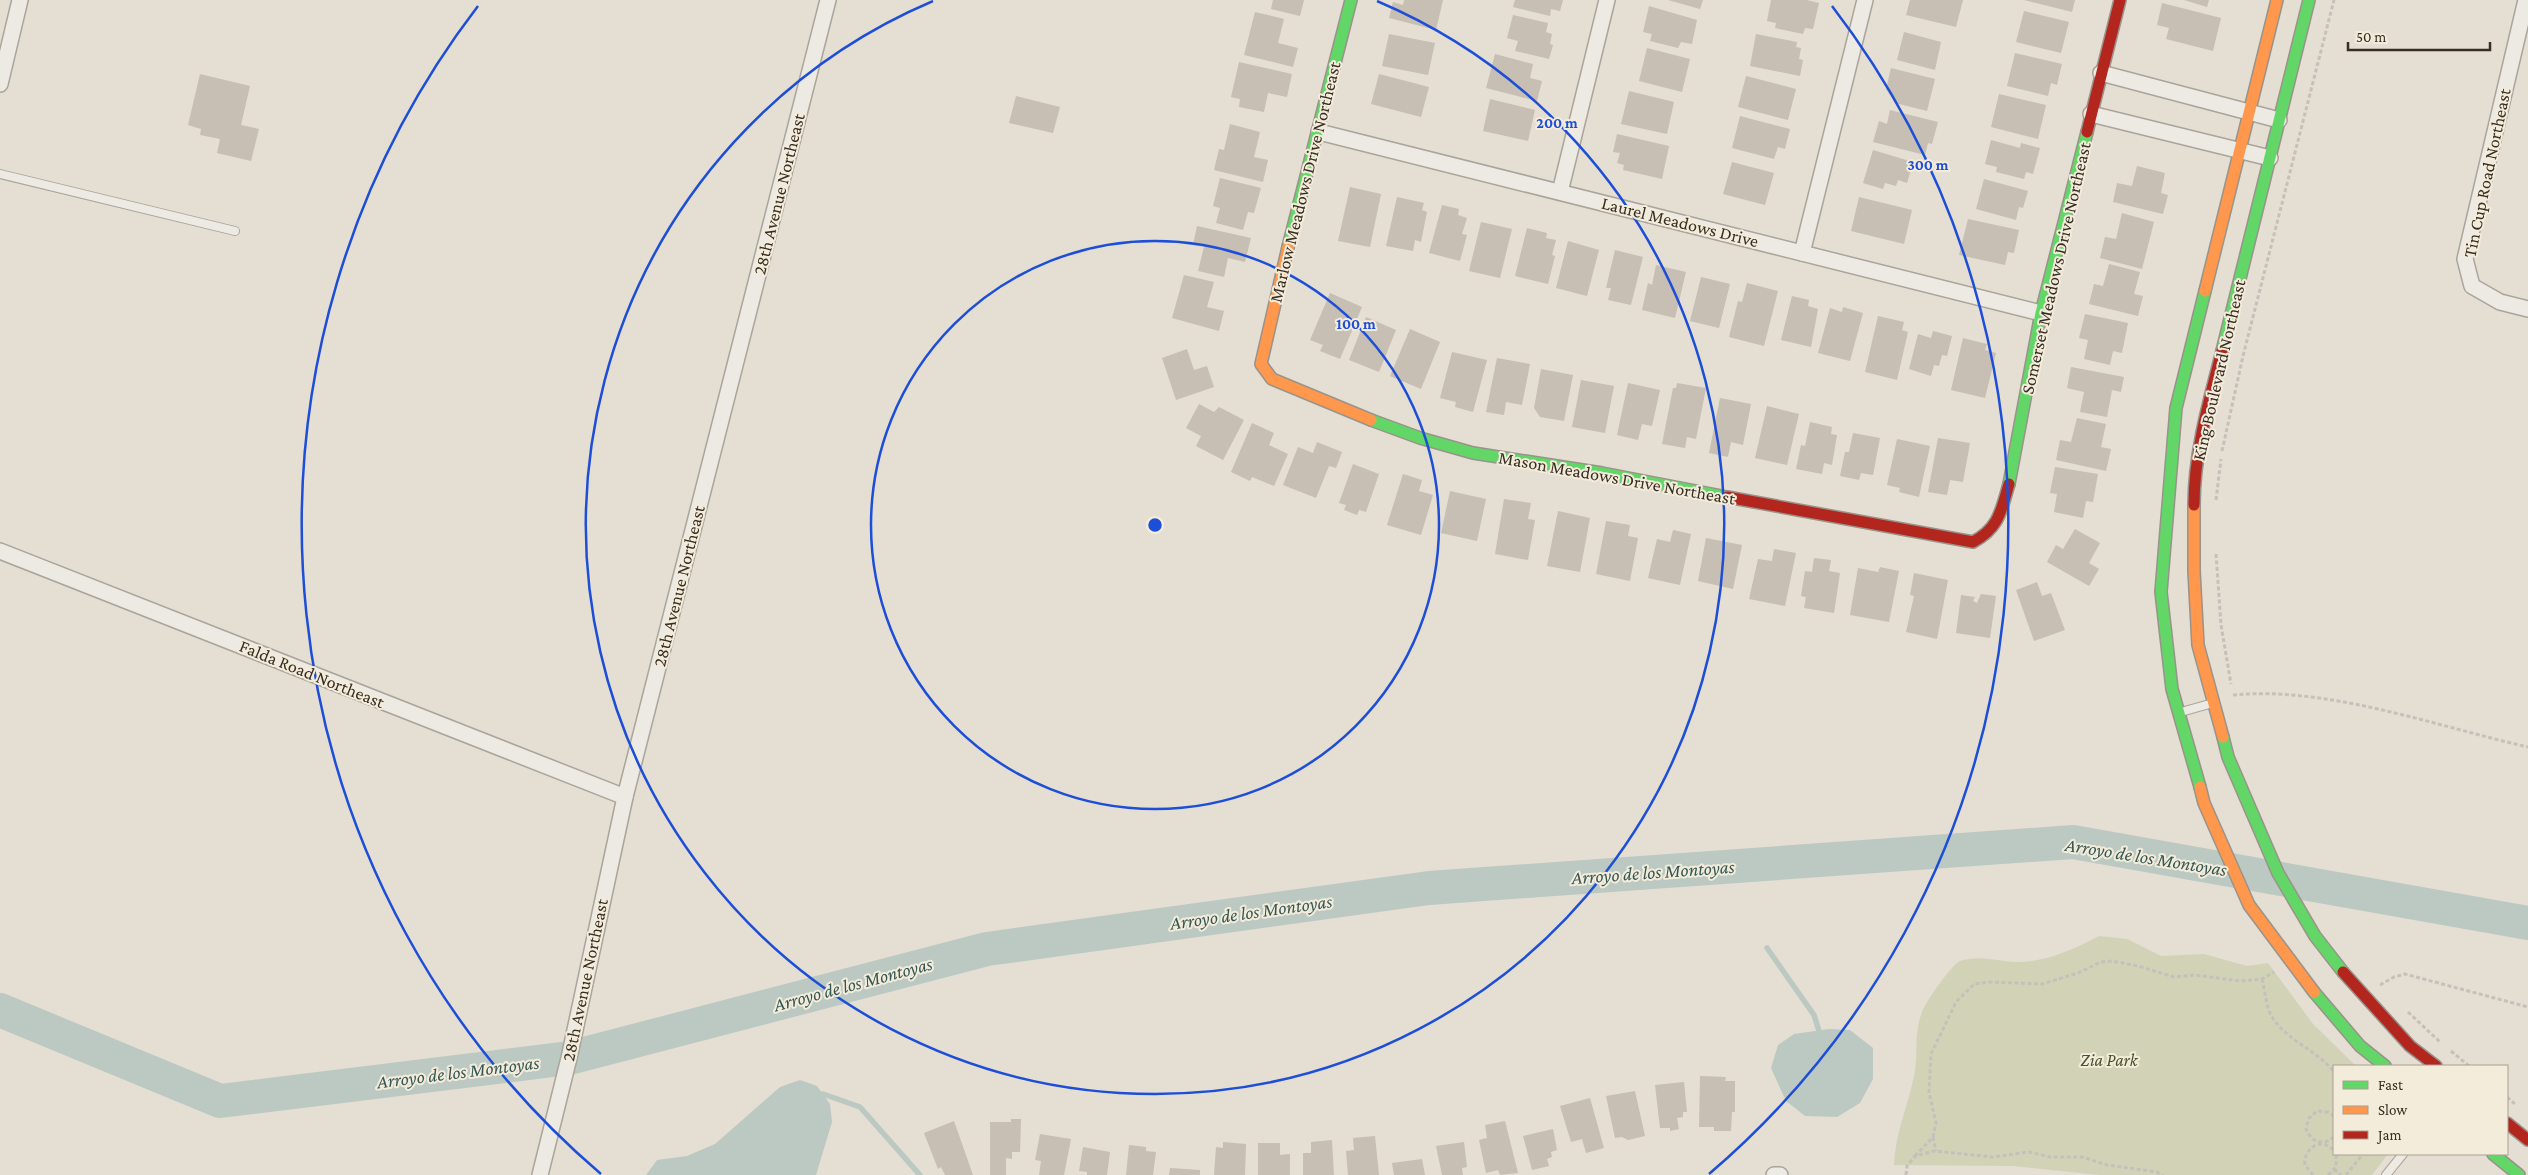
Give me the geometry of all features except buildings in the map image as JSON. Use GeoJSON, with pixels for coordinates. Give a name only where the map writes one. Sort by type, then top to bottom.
{"type":"FeatureCollection","features":[{"type":"Feature","properties":{"kind":"street"},"geometry":{"type":"LineString","coordinates":[[0,84],[20,0]]}},
{"type":"Feature","properties":{"kind":"street","name":"28th Avenue Northeast"},"geometry":{"type":"LineString","coordinates":[[540,1175],[569,1058],[625,797],[828,0]]}},
{"type":"Feature","properties":{"kind":"street","name":"Marlow Meadows Drive Northeast"},"geometry":{"type":"LineString","coordinates":[[1261,364],[1268,326],[1351,0]]}},
{"type":"Feature","properties":{"kind":"street"},"geometry":{"type":"LineString","coordinates":[[1560,192],[1607,0]]}},
{"type":"Feature","properties":{"kind":"street"},"geometry":{"type":"LineString","coordinates":[[1802,253],[1865,0]]}},
{"type":"Feature","properties":{"kind":"street","name":"Somerset Meadows Drive Northeast"},"geometry":{"type":"LineString","coordinates":[[1988,534],[2000,516],[2012,475],[2041,313],[2120,0]]}},
{"type":"Feature","properties":{"kind":"street","name":"King Boulevard Northeast"},"geometry":{"type":"LineString","coordinates":[[2277,0],[2176,408],[2161,592],[2172,689],[2204,802],[2249,905],[2305,981],[2360,1046],[2384,1065]]}},
{"type":"Feature","properties":{"kind":"street","name":"King Boulevard Northeast"},"geometry":{"type":"LineString","coordinates":[[2309,0],[2206,413],[2194,486],[2194,570],[2198,645],[2228,757],[2278,873],[2315,936],[2352,984],[2410,1046],[2435,1065]]}},
{"type":"Feature","properties":{"kind":"street","name":"Tin Cup Road Northeast"},"geometry":{"type":"LineString","coordinates":[[2526,0],[2465,258],[2472,286],[2500,302],[2528,309]]}},
{"type":"Feature","properties":{"kind":"street"},"geometry":{"type":"LineString","coordinates":[[2101,74],[2279,120]]}},
{"type":"Feature","properties":{"kind":"street"},"geometry":{"type":"LineString","coordinates":[[2091,114],[2270,158]]}},
{"type":"Feature","properties":{"kind":"street","name":"Laurel Meadows Drive"},"geometry":{"type":"LineString","coordinates":[[1318,132],[2041,313]]}},
{"type":"Feature","properties":{"kind":"street","name":"Mason Meadows Drive Northeast"},"geometry":{"type":"LineString","coordinates":[[1261,364],[1272,379],[1333,406],[1420,438],[1473,453],[1602,473],[1957,541],[1972,542],[1988,534]]}},
{"type":"Feature","properties":{"kind":"street","name":"Falda Road Northeast"},"geometry":{"type":"LineString","coordinates":[[0,551],[625,797]]}},
{"type":"Feature","properties":{"kind":"street"},"geometry":{"type":"LineString","coordinates":[[2508,1124],[2528,1140]]}},
{"type":"Feature","properties":{"kind":"street"},"geometry":{"type":"LineString","coordinates":[[2494,1155],[2519,1175]]}},
{"type":"Feature","properties":{"kind":"street"},"geometry":{"type":"LineString","coordinates":[[1774,1175],[1779,1175]]}},
{"type":"Feature","properties":{"kind":"lane"},"geometry":{"type":"LineString","coordinates":[[0,174],[235,232]]}},
{"type":"Feature","properties":{"kind":"lane"},"geometry":{"type":"LineString","coordinates":[[2179,713],[2214,703]]}},
{"type":"Feature","properties":{"kind":"lane"},"geometry":{"type":"LineString","coordinates":[[2386,1175],[2402,1155]]}},
{"type":"Feature","properties":{"kind":"path"},"geometry":{"type":"LineString","coordinates":[[2216,509],[2221,456],[2243,356],[2334,0]]}},
{"type":"Feature","properties":{"kind":"path"},"geometry":{"type":"LineString","coordinates":[[2216,548],[2221,625],[2234,703]]}},
{"type":"Feature","properties":{"kind":"path"},"geometry":{"type":"LineString","coordinates":[[2233,696],[2259,693],[2325,698],[2528,747]]}},
{"type":"Feature","properties":{"kind":"path"},"geometry":{"type":"LineString","coordinates":[[1906,1175],[1907,1166],[1932,1136],[1936,1123],[1929,1092],[1931,1054],[1956,1002],[1974,984],[1990,982],[2001,984],[2051,983],[2101,962],[2112,961],[2138,966],[2174,978],[2195,975],[2230,981],[2262,979],[2276,970]]}},
{"type":"Feature","properties":{"kind":"path"},"geometry":{"type":"LineString","coordinates":[[2380,985],[2394,977],[2405,974],[2528,1007]]}},
{"type":"Feature","properties":{"kind":"path"},"geometry":{"type":"LineString","coordinates":[[2262,979],[2271,1016],[2287,1033],[2322,1058],[2333,1071]]}},
{"type":"Feature","properties":{"kind":"path"},"geometry":{"type":"LineString","coordinates":[[2375,979],[2385,990]]}},
{"type":"Feature","properties":{"kind":"path"},"geometry":{"type":"LineString","coordinates":[[2402,1006],[2468,1065]]}},
{"type":"Feature","properties":{"kind":"path"},"geometry":{"type":"LineString","coordinates":[[2333,1115],[2317,1111],[2306,1122],[2309,1136],[2314,1140],[2324,1143],[2333,1151]]}},
{"type":"Feature","properties":{"kind":"path"},"geometry":{"type":"LineString","coordinates":[[1932,1136],[1936,1151]]}},
{"type":"Feature","properties":{"kind":"path"},"geometry":{"type":"LineString","coordinates":[[2313,1175],[2305,1165],[2306,1154],[2314,1145],[2324,1143],[2333,1138]]}},
{"type":"Feature","properties":{"kind":"path"},"geometry":{"type":"LineString","coordinates":[[1915,1156],[1936,1151],[1993,1157],[2029,1152],[2050,1156],[2082,1157],[2098,1163],[2157,1172],[2163,1175]]}},
{"type":"Feature","properties":{"kind":"path"},"geometry":{"type":"LineString","coordinates":[[2328,1175],[2334,1170],[2337,1160],[2336,1155]]}},
{"type":"Feature","properties":{"kind":"path"},"geometry":{"type":"LineString","coordinates":[[2346,1175],[2362,1155]]}},
{"type":"Feature","properties":{"kind":"path"},"geometry":{"type":"LineString","coordinates":[[2334,1170],[2341,1175]]}},
{"type":"Feature","properties":{"kind":"green space","name":"Zia Park"},"geometry":{"type":"Polygon","coordinates":[[[2099,936],[2127,939],[2161,956],[2204,954],[2247,966],[2268,963],[2313,1024],[2355,1065],[2333,1065],[2333,1155],[2387,1155],[2372,1175],[2099,1175],[2013,1166],[1894,1165],[1899,1131],[1914,1076],[1919,1021],[1928,1001],[1951,969],[1960,961],[1967,959],[2025,962],[2047,958],[2099,936]]]}},
{"type":"Feature","properties":{"kind":"shaded area"},"geometry":{"type":"Polygon","coordinates":[[[1829,1029],[1850,1030],[1873,1048],[1873,1079],[1860,1103],[1837,1117],[1805,1116],[1786,1101],[1771,1068],[1778,1045],[1794,1034],[1829,1029]]]}},
{"type":"Feature","properties":{"kind":"shaded area"},"geometry":{"type":"Polygon","coordinates":[[[800,1080],[817,1086],[830,1104],[832,1122],[816,1175],[646,1175],[657,1160],[687,1156],[715,1144],[780,1087],[800,1080]]]}},
{"type":"Feature","properties":{"kind":"waterway","name":"Arroyo de los Montoyas"},"geometry":{"type":"LineString","coordinates":[[0,1010],[220,1101],[569,1058],[987,949],[1429,888],[2073,842],[2528,923]]}},
{"type":"Feature","properties":{"kind":"waterway"},"geometry":{"type":"LineString","coordinates":[[1767,948],[1814,1015],[1819,1031]]}},
{"type":"Feature","properties":{"kind":"waterway"},"geometry":{"type":"LineString","coordinates":[[823,1094],[860,1107],[920,1175]]}},
{"type":"Feature","properties":{"kind":"traffic: fast"},"geometry":{"type":"LineString","coordinates":[[1288,247],[1351,0]]}},
{"type":"Feature","properties":{"kind":"traffic: fast"},"geometry":{"type":"LineString","coordinates":[[2222,351],[2309,0]]}},
{"type":"Feature","properties":{"kind":"traffic: fast"},"geometry":{"type":"LineString","coordinates":[[2009,484],[2041,313],[2087,132]]}},
{"type":"Feature","properties":{"kind":"traffic: fast"},"geometry":{"type":"LineString","coordinates":[[2200,787],[2172,689],[2161,592],[2176,408],[2205,291]]}},
{"type":"Feature","properties":{"kind":"traffic: fast"},"geometry":{"type":"LineString","coordinates":[[1371,420],[1420,438],[1473,453],[1602,473],[1727,497]]}},
{"type":"Feature","properties":{"kind":"traffic: fast"},"geometry":{"type":"LineString","coordinates":[[2223,737],[2228,757],[2278,873],[2315,936],[2343,972]]}},
{"type":"Feature","properties":{"kind":"traffic: fast"},"geometry":{"type":"LineString","coordinates":[[2314,992],[2360,1046],[2384,1065]]}},
{"type":"Feature","properties":{"kind":"traffic: fast"},"geometry":{"type":"LineString","coordinates":[[2494,1155],[2519,1175]]}},
{"type":"Feature","properties":{"kind":"traffic: slow"},"geometry":{"type":"LineString","coordinates":[[2205,291],[2277,0]]}},
{"type":"Feature","properties":{"kind":"traffic: slow"},"geometry":{"type":"LineString","coordinates":[[1288,247],[1261,364],[1272,379],[1371,420]]}},
{"type":"Feature","properties":{"kind":"traffic: slow"},"geometry":{"type":"LineString","coordinates":[[2194,505],[2194,571],[2198,645],[2223,737]]}},
{"type":"Feature","properties":{"kind":"traffic: slow"},"geometry":{"type":"LineString","coordinates":[[2200,787],[2204,803],[2249,905],[2314,992]]}},
{"type":"Feature","properties":{"kind":"traffic: jam"},"geometry":{"type":"LineString","coordinates":[[2087,132],[2120,0]]}},
{"type":"Feature","properties":{"kind":"traffic: jam"},"geometry":{"type":"LineString","coordinates":[[2194,505],[2199,447],[2222,351]]}},
{"type":"Feature","properties":{"kind":"traffic: jam"},"geometry":{"type":"LineString","coordinates":[[1727,497],[1973,542],[1982,537],[1994,525],[2001,511],[2009,484]]}},
{"type":"Feature","properties":{"kind":"traffic: jam"},"geometry":{"type":"LineString","coordinates":[[2343,972],[2410,1046],[2435,1065]]}},
{"type":"Feature","properties":{"kind":"traffic: jam"},"geometry":{"type":"LineString","coordinates":[[2508,1124],[2528,1140]]}}]}
